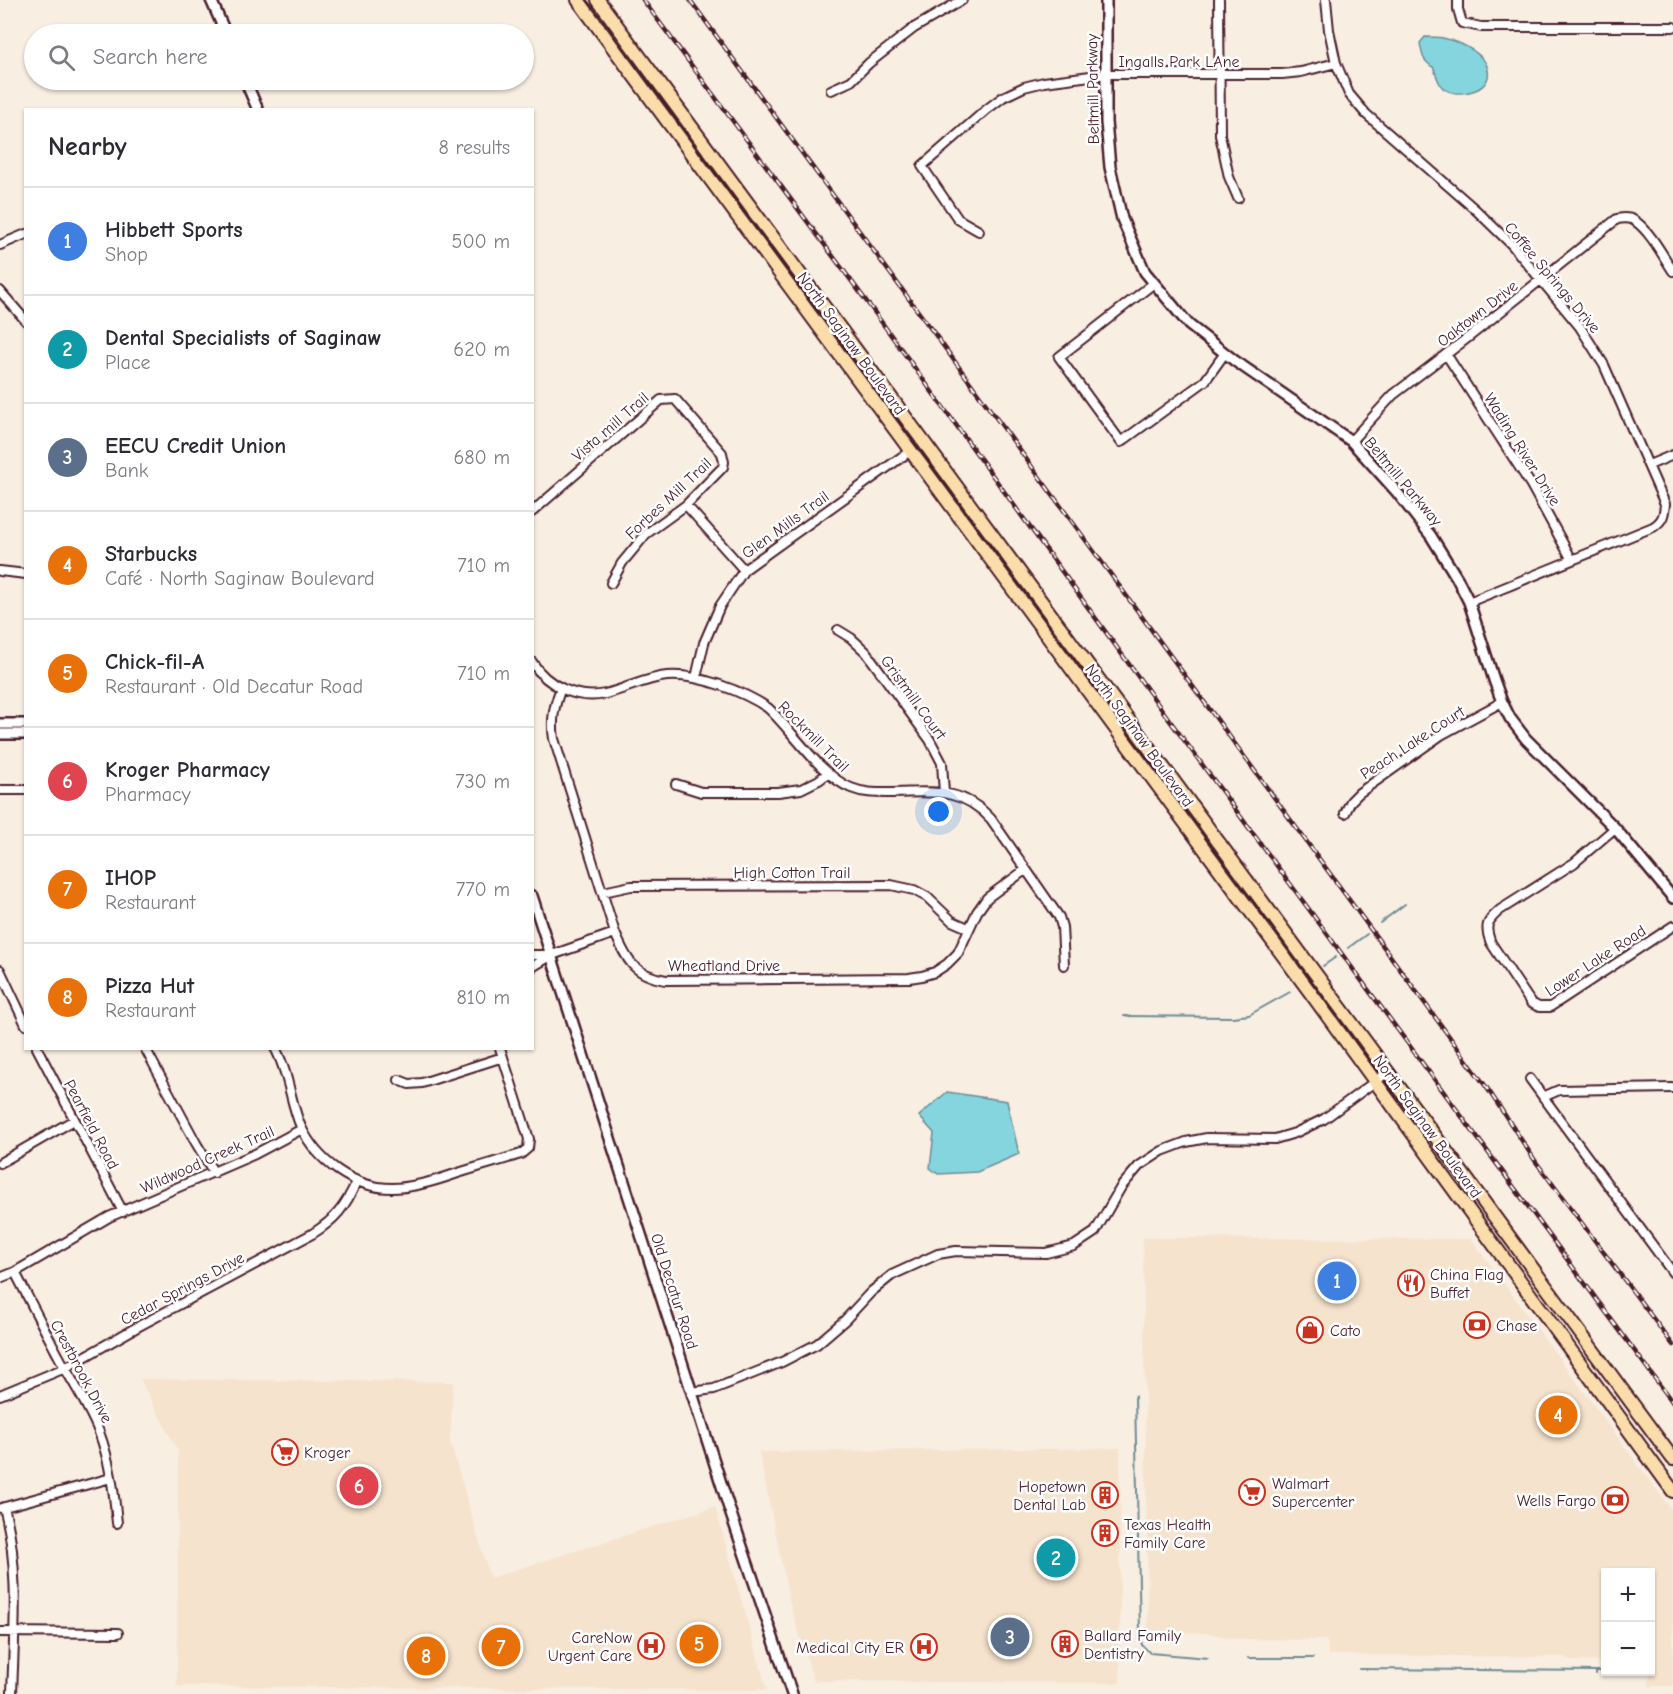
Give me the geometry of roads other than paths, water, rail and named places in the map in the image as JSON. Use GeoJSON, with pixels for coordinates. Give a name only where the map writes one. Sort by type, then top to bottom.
{"type":"FeatureCollection","features":[{"type":"Feature","properties":{"kind":"main road","name":"North Saginaw Boulevard"},"geometry":{"type":"LineString","coordinates":[[578,0],[1375,1081],[1673,1491]]}},
{"type":"Feature","properties":{"kind":"main road","name":"North Saginaw Boulevard"},"geometry":{"type":"LineString","coordinates":[[598,0],[1673,1459]]}},
{"type":"Feature","properties":{"kind":"street"},"geometry":{"type":"LineString","coordinates":[[211,0],[222,24]]}},
{"type":"Feature","properties":{"kind":"street"},"geometry":{"type":"LineString","coordinates":[[831,90],[851,81],[869,63],[914,28],[962,0]]}},
{"type":"Feature","properties":{"kind":"street","name":"Beltmill Parkway"},"geometry":{"type":"LineString","coordinates":[[1106,0],[1106,122],[1113,178],[1122,219],[1145,272],[1189,325],[1351,441],[1396,491],[1431,536],[1469,602],[1502,702],[1510,718],[1526,739],[1615,828],[1673,898]]}},
{"type":"Feature","properties":{"kind":"street"},"geometry":{"type":"LineString","coordinates":[[1219,0],[1220,135],[1229,177],[1238,198]]}},
{"type":"Feature","properties":{"kind":"street","name":"Coffee Springs Drive"},"geometry":{"type":"LineString","coordinates":[[1326,0],[1336,63],[1349,94],[1366,114],[1477,211],[1512,245],[1580,327],[1604,366],[1665,504],[1665,513],[1661,522],[1653,527],[1469,602]]}},
{"type":"Feature","properties":{"kind":"street"},"geometry":{"type":"LineString","coordinates":[[1458,0],[1462,23],[1481,27],[1673,27]]}},
{"type":"Feature","properties":{"kind":"street","name":"Ingalls Park LAne"},"geometry":{"type":"LineString","coordinates":[[979,231],[958,219],[921,166],[986,110],[1003,97],[1024,87],[1044,82],[1106,74],[1282,75],[1336,63]]}},
{"type":"Feature","properties":{"kind":"street"},"geometry":{"type":"LineString","coordinates":[[249,90],[257,108]]}},
{"type":"Feature","properties":{"kind":"street","name":"Oaktown Drive"},"geometry":{"type":"LineString","coordinates":[[1351,441],[1393,395],[1617,219],[1635,220],[1653,240],[1673,270]]}},
{"type":"Feature","properties":{"kind":"street"},"geometry":{"type":"LineString","coordinates":[[0,245],[24,235]]}},
{"type":"Feature","properties":{"kind":"street"},"geometry":{"type":"LineString","coordinates":[[1154,283],[1059,357],[1121,442],[1205,381],[1226,353]]}},
{"type":"Feature","properties":{"kind":"street"},"geometry":{"type":"LineString","coordinates":[[0,291],[24,319]]}},
{"type":"Feature","properties":{"kind":"street","name":"Wading River Drive"},"geometry":{"type":"LineString","coordinates":[[1446,354],[1531,485],[1572,560]]}},
{"type":"Feature","properties":{"kind":"street","name":"Vista mill Trail"},"geometry":{"type":"LineString","coordinates":[[534,510],[661,400],[675,399],[722,453],[724,462]]}},
{"type":"Feature","properties":{"kind":"street","name":"Glen Mills Trail"},"geometry":{"type":"LineString","coordinates":[[696,678],[704,643],[720,606],[744,570],[910,451]]}},
{"type":"Feature","properties":{"kind":"street"},"geometry":{"type":"LineString","coordinates":[[1649,465],[1673,455]]}},
{"type":"Feature","properties":{"kind":"street","name":"Forbes Mill Trail"},"geometry":{"type":"LineString","coordinates":[[611,583],[622,563],[646,534],[686,505],[723,467],[724,462]]}},
{"type":"Feature","properties":{"kind":"street"},"geometry":{"type":"LineString","coordinates":[[686,505],[744,570]]}},
{"type":"Feature","properties":{"kind":"street"},"geometry":{"type":"LineString","coordinates":[[0,571],[24,574]]}},
{"type":"Feature","properties":{"kind":"street","name":"Gristmill Court"},"geometry":{"type":"LineString","coordinates":[[838,630],[866,652],[930,740],[942,763],[944,793]]}},
{"type":"Feature","properties":{"kind":"street","name":"Rockmill Trail"},"geometry":{"type":"LineString","coordinates":[[534,664],[546,678],[561,688],[588,695],[604,694],[667,676],[696,678],[721,686],[760,702],[768,708],[828,773],[851,788],[864,792],[957,795],[982,809],[1059,917],[1062,927],[1064,965]]}},
{"type":"Feature","properties":{"kind":"street","name":"Wheatland Drive"},"geometry":{"type":"LineString","coordinates":[[561,688],[555,702],[552,720],[554,739],[615,933],[624,954],[636,969],[654,978],[666,980],[909,978],[928,974],[947,964],[958,952],[968,928],[987,898],[1025,870]]}},
{"type":"Feature","properties":{"kind":"street","name":"Peach Lake Court"},"geometry":{"type":"LineString","coordinates":[[1345,813],[1351,801],[1359,793],[1441,735],[1502,702]]}},
{"type":"Feature","properties":{"kind":"street"},"geometry":{"type":"LineString","coordinates":[[0,724],[24,724]]}},
{"type":"Feature","properties":{"kind":"street"},"geometry":{"type":"LineString","coordinates":[[0,734],[24,734]]}},
{"type":"Feature","properties":{"kind":"street"},"geometry":{"type":"LineString","coordinates":[[676,784],[701,792],[777,792],[810,786],[828,773]]}},
{"type":"Feature","properties":{"kind":"street"},"geometry":{"type":"LineString","coordinates":[[0,790],[24,790]]}},
{"type":"Feature","properties":{"kind":"street","name":"Lower Lake Road"},"geometry":{"type":"LineString","coordinates":[[1615,828],[1574,862],[1491,918],[1487,925],[1491,943],[1531,1003],[1539,1007],[1550,1007],[1673,926]]}},
{"type":"Feature","properties":{"kind":"street","name":"High Cotton Trail"},"geometry":{"type":"LineString","coordinates":[[603,892],[631,886],[891,885],[914,890],[927,897],[952,921],[968,928]]}},
{"type":"Feature","properties":{"kind":"street","name":"Old Decatur Road"},"geometry":{"type":"LineString","coordinates":[[534,902],[730,1511],[792,1694]]}},
{"type":"Feature","properties":{"kind":"street"},"geometry":{"type":"LineString","coordinates":[[534,966],[552,955],[615,933]]}},
{"type":"Feature","properties":{"kind":"street"},"geometry":{"type":"LineString","coordinates":[[534,955],[552,955]]}},
{"type":"Feature","properties":{"kind":"street"},"geometry":{"type":"LineString","coordinates":[[0,970],[24,1021]]}},
{"type":"Feature","properties":{"kind":"street","name":"Pearfield Road"},"geometry":{"type":"LineString","coordinates":[[38,1050],[123,1212]]}},
{"type":"Feature","properties":{"kind":"street"},"geometry":{"type":"LineString","coordinates":[[146,1050],[214,1173]]}},
{"type":"Feature","properties":{"kind":"street"},"geometry":{"type":"LineString","coordinates":[[276,1050],[302,1129],[312,1146],[324,1160],[357,1181],[392,1188],[414,1186],[521,1154],[528,1148],[529,1139],[502,1053],[422,1083],[409,1084],[399,1080]]}},
{"type":"Feature","properties":{"kind":"street"},"geometry":{"type":"LineString","coordinates":[[692,1392],[714,1389],[782,1362],[817,1344],[892,1275],[938,1254],[956,1251],[1046,1253],[1074,1246],[1095,1232],[1122,1187],[1139,1166],[1162,1151],[1186,1142],[1207,1138],[1275,1138],[1295,1133],[1324,1119],[1388,1072]]}},
{"type":"Feature","properties":{"kind":"street"},"geometry":{"type":"LineString","coordinates":[[1530,1079],[1673,1273]]}},
{"type":"Feature","properties":{"kind":"street"},"geometry":{"type":"LineString","coordinates":[[1543,1097],[1559,1090],[1673,1089]]}},
{"type":"Feature","properties":{"kind":"street"},"geometry":{"type":"LineString","coordinates":[[0,1163],[74,1120]]}},
{"type":"Feature","properties":{"kind":"street","name":"Wildwood Creek Trail"},"geometry":{"type":"LineString","coordinates":[[0,1278],[15,1272],[63,1243],[123,1212],[255,1154],[302,1129]]}},
{"type":"Feature","properties":{"kind":"street","name":"Cedar Springs Drive"},"geometry":{"type":"LineString","coordinates":[[0,1395],[65,1368],[312,1234],[339,1214],[357,1181]]}},
{"type":"Feature","properties":{"kind":"street","name":"Crestbrook Drive"},"geometry":{"type":"LineString","coordinates":[[15,1272],[99,1431],[111,1478],[117,1523]]}},
{"type":"Feature","properties":{"kind":"street"},"geometry":{"type":"LineString","coordinates":[[12,1694],[14,1566],[11,1539],[2,1507],[111,1478]]}},
{"type":"Feature","properties":{"kind":"street"},"geometry":{"type":"LineString","coordinates":[[0,1632],[118,1633]]}},
{"type":"Feature","properties":{"kind":"water"},"geometry":{"type":"Polygon","coordinates":[[[1425,37],[1450,40],[1466,46],[1480,56],[1488,69],[1488,77],[1481,87],[1462,93],[1444,89],[1434,68],[1422,55],[1420,43],[1425,37]]]}},
{"type":"Feature","properties":{"kind":"water"},"geometry":{"type":"Polygon","coordinates":[[[947,1092],[1007,1101],[1019,1154],[977,1172],[938,1174],[930,1168],[934,1133],[919,1116],[947,1092]]]}},
{"type":"Feature","properties":{"kind":"waterway"},"geometry":{"type":"LineString","coordinates":[[1380,923],[1405,904]]}},
{"type":"Feature","properties":{"kind":"waterway"},"geometry":{"type":"LineString","coordinates":[[1348,948],[1367,934]]}},
{"type":"Feature","properties":{"kind":"waterway"},"geometry":{"type":"LineString","coordinates":[[1323,966],[1336,957]]}},
{"type":"Feature","properties":{"kind":"waterway"},"geometry":{"type":"LineString","coordinates":[[1124,1016],[1233,1017],[1249,1015],[1290,992]]}},
{"type":"Feature","properties":{"kind":"waterway"},"geometry":{"type":"LineString","coordinates":[[1135,1396],[1142,1645],[1150,1653],[1208,1658]]}},
{"type":"Feature","properties":{"kind":"waterway"},"geometry":{"type":"LineString","coordinates":[[1248,1658],[1313,1658]]}},
{"type":"Feature","properties":{"kind":"waterway"},"geometry":{"type":"LineString","coordinates":[[1360,1669],[1596,1671],[1596,1674]]}},
{"type":"Feature","properties":{"kind":"waterway"},"geometry":{"type":"LineString","coordinates":[[1596,1671],[1601,1671]]}},
{"type":"Feature","properties":{"kind":"railway"},"geometry":{"type":"LineString","coordinates":[[643,0],[867,302],[1173,725],[1673,1403]]}},
{"type":"Feature","properties":{"kind":"railway"},"geometry":{"type":"LineString","coordinates":[[690,0],[1487,1088],[1536,1162],[1673,1345]]}},
{"type":"Feature","properties":{"kind":"place","name":"Hibbett Sports"},"geometry":{"type":"Point","coordinates":[1337,1281]}},
{"type":"Feature","properties":{"kind":"place","name":"China Flag Buffet"},"geometry":{"type":"Point","coordinates":[1411,1283]}},
{"type":"Feature","properties":{"kind":"place","name":"Chase"},"geometry":{"type":"Point","coordinates":[1477,1325]}},
{"type":"Feature","properties":{"kind":"place","name":"Cato"},"geometry":{"type":"Point","coordinates":[1310,1330]}},
{"type":"Feature","properties":{"kind":"place","name":"Starbucks"},"geometry":{"type":"Point","coordinates":[1558,1415]}},
{"type":"Feature","properties":{"kind":"place","name":"Kroger"},"geometry":{"type":"Point","coordinates":[285,1452]}},
{"type":"Feature","properties":{"kind":"place","name":"Kroger Pharmacy"},"geometry":{"type":"Point","coordinates":[359,1486]}},
{"type":"Feature","properties":{"kind":"place","name":"Walmart Supercenter"},"geometry":{"type":"Point","coordinates":[1252,1492]}},
{"type":"Feature","properties":{"kind":"place","name":"Hopetown Dental Lab"},"geometry":{"type":"Point","coordinates":[1105,1495]}},
{"type":"Feature","properties":{"kind":"place","name":"Wells Fargo"},"geometry":{"type":"Point","coordinates":[1615,1500]}},
{"type":"Feature","properties":{"kind":"place","name":"Texas Health Family Care"},"geometry":{"type":"Point","coordinates":[1105,1533]}},
{"type":"Feature","properties":{"kind":"place","name":"Dental Specialists of Saginaw"},"geometry":{"type":"Point","coordinates":[1056,1558]}},
{"type":"Feature","properties":{"kind":"place","name":"EECU Credit Union"},"geometry":{"type":"Point","coordinates":[1010,1637]}},
{"type":"Feature","properties":{"kind":"place","name":"Chick-fil-A"},"geometry":{"type":"Point","coordinates":[699,1644]}},
{"type":"Feature","properties":{"kind":"place","name":"Ballard Family Dentistry"},"geometry":{"type":"Point","coordinates":[1065,1644]}},
{"type":"Feature","properties":{"kind":"place","name":"CareNow Urgent Care"},"geometry":{"type":"Point","coordinates":[651,1646]}},
{"type":"Feature","properties":{"kind":"place","name":"IHOP"},"geometry":{"type":"Point","coordinates":[501,1647]}},
{"type":"Feature","properties":{"kind":"place","name":"Medical City ER"},"geometry":{"type":"Point","coordinates":[924,1647]}},
{"type":"Feature","properties":{"kind":"place","name":"Pizza Hut"},"geometry":{"type":"Point","coordinates":[426,1656]}}]}
